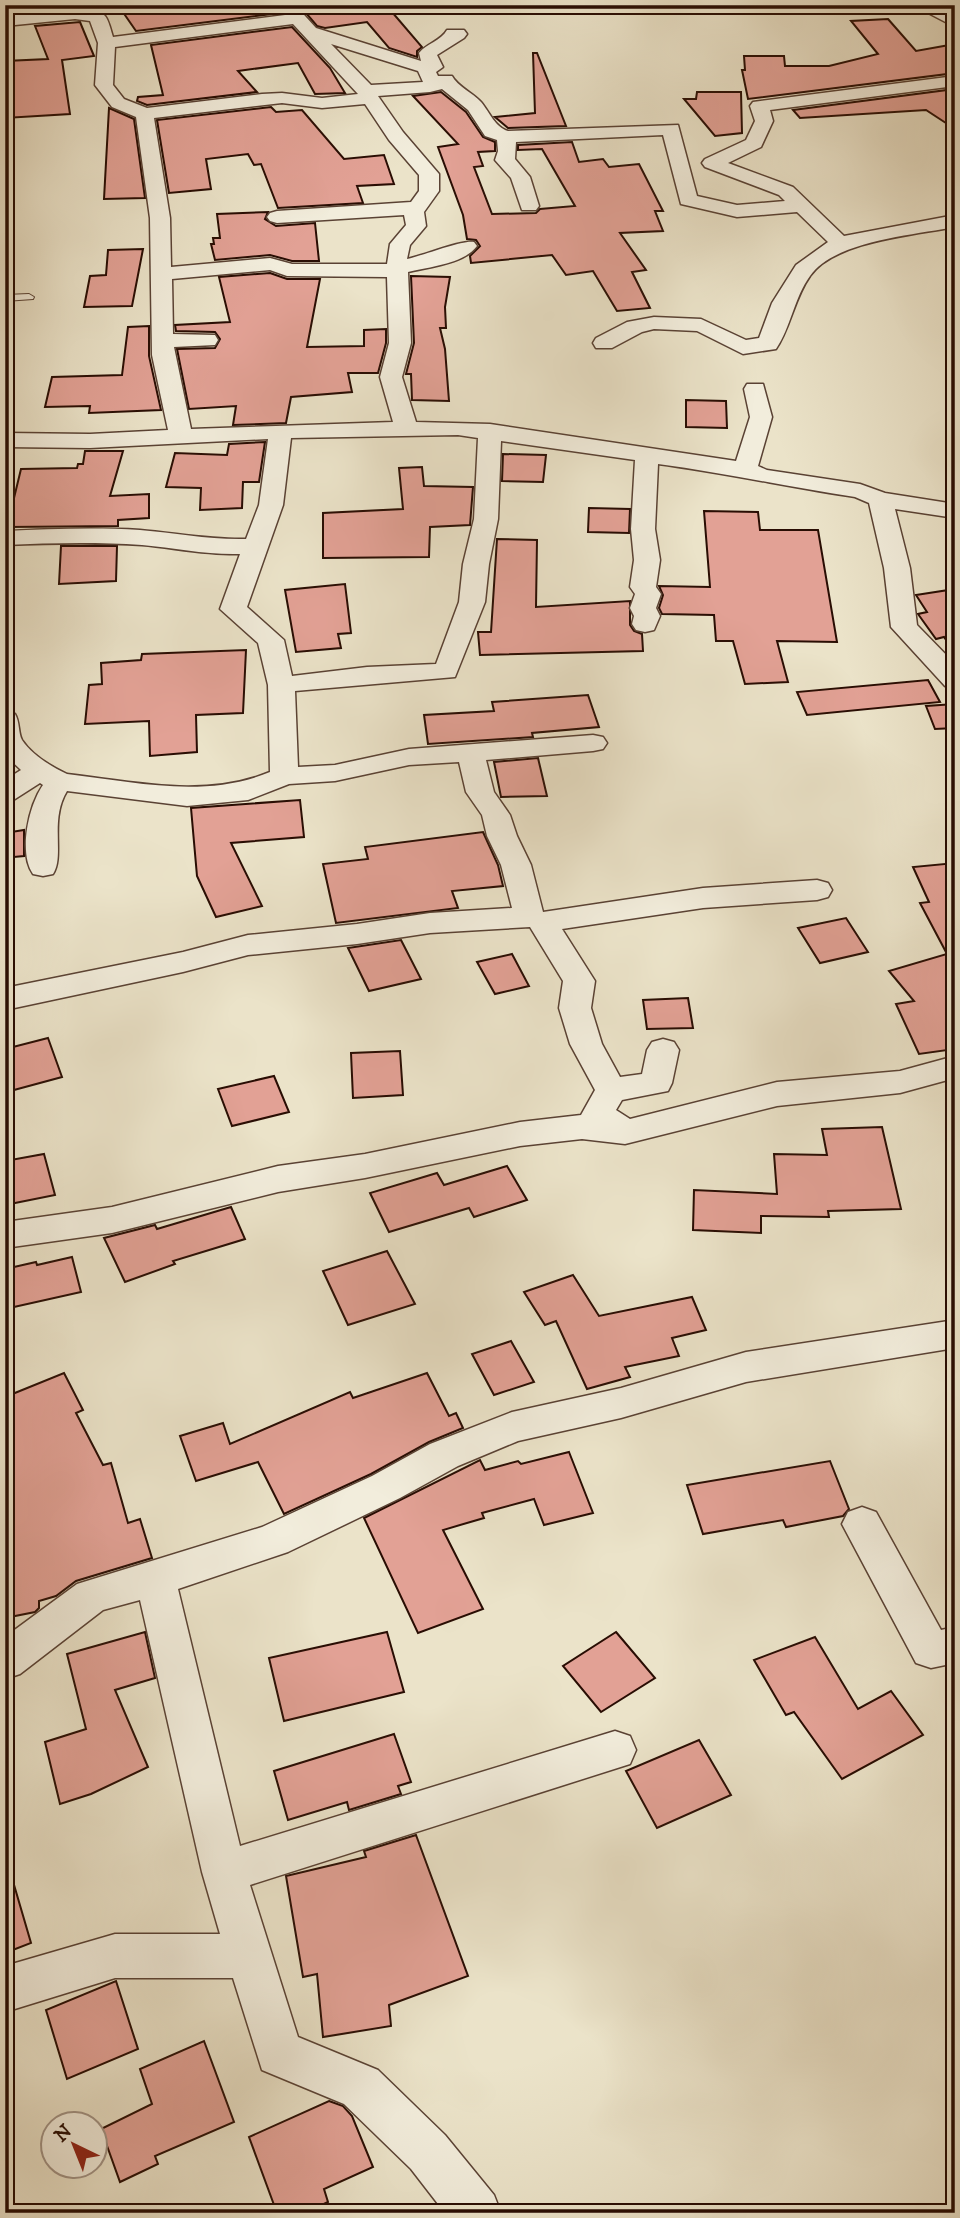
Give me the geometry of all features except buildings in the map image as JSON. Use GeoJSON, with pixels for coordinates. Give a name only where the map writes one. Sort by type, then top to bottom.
{"type":"FeatureCollection","features":[{"type":"Feature","properties":{"kind":"street"},"geometry":{"type":"LineString","coordinates":[[107,43],[290,9],[368,94],[396,136],[429,174],[429,191],[414,212],[416,226],[400,244],[400,343],[391,377],[407,430]]}},
{"type":"Feature","properties":{"kind":"street"},"geometry":{"type":"LineString","coordinates":[[929,9],[955,9]]}},
{"type":"Feature","properties":{"kind":"street"},"geometry":{"type":"LineString","coordinates":[[929,9],[955,22]]}},
{"type":"Feature","properties":{"kind":"street"},"geometry":{"type":"LineString","coordinates":[[5,21],[87,13],[97,17],[107,43],[104,85],[118,103],[145,114],[262,99],[282,98],[322,103],[368,94],[430,87],[446,80]]}},
{"type":"Feature","properties":{"kind":"street"},"geometry":{"type":"LineString","coordinates":[[313,32],[426,69],[434,66],[430,63],[428,53],[453,38],[453,34],[458,34]]}},
{"type":"Feature","properties":{"kind":"street"},"geometry":{"type":"LineString","coordinates":[[426,69],[431,80],[446,80],[484,117],[492,132],[506,137],[671,129],[688,200],[737,211],[801,206]]}},
{"type":"Feature","properties":{"kind":"street"},"geometry":{"type":"LineString","coordinates":[[840,243],[786,191],[712,163],[754,143],[764,121],[759,106],[955,81]]}},
{"type":"Feature","properties":{"kind":"street"},"geometry":{"type":"LineString","coordinates":[[145,114],[144,128],[153,173],[154,197],[160,218],[163,355],[181,437]]}},
{"type":"Feature","properties":{"kind":"street"},"geometry":{"type":"LineString","coordinates":[[506,137],[508,151],[505,160],[520,177],[529,206]]}},
{"type":"Feature","properties":{"kind":"street"},"geometry":{"type":"LineString","coordinates":[[277,217],[417,208]]}},
{"type":"Feature","properties":{"kind":"street"},"geometry":{"type":"LineString","coordinates":[[604,343],[635,327],[654,323],[701,324],[743,347],[768,344],[783,303],[803,269],[840,243],[955,221]]}},
{"type":"Feature","properties":{"kind":"street"},"geometry":{"type":"LineString","coordinates":[[162,274],[270,264],[282,266],[287,270],[385,271],[471,251]]}},
{"type":"Feature","properties":{"kind":"street"},"geometry":{"type":"LineString","coordinates":[[164,341],[206,340]]}},
{"type":"Feature","properties":{"kind":"street"},"geometry":{"type":"LineString","coordinates":[[746,469],[761,417],[755,389]]}},
{"type":"Feature","properties":{"kind":"street"},"geometry":{"type":"LineString","coordinates":[[5,440],[90,441],[280,431],[458,428],[746,469],[761,476],[860,491],[880,499],[955,511]]}},
{"type":"Feature","properties":{"kind":"street"},"geometry":{"type":"LineString","coordinates":[[280,431],[266,529],[255,546],[233,609],[271,639],[281,685],[284,776]]}},
{"type":"Feature","properties":{"kind":"street"},"geometry":{"type":"LineString","coordinates":[[281,685],[367,675],[446,671],[472,602],[476,564],[486,519],[490,432]]}},
{"type":"Feature","properties":{"kind":"street"},"geometry":{"type":"LineString","coordinates":[[645,624],[647,615],[643,608],[648,594],[643,587],[647,560],[643,529],[648,454]]}},
{"type":"Feature","properties":{"kind":"street"},"geometry":{"type":"LineString","coordinates":[[880,499],[897,568],[904,627],[955,680]]}},
{"type":"Feature","properties":{"kind":"street"},"geometry":{"type":"LineString","coordinates":[[5,538],[74,535],[142,538],[214,547],[255,546]]}},
{"type":"Feature","properties":{"kind":"street"},"geometry":{"type":"LineString","coordinates":[[5,720],[8,742],[50,776]]}},
{"type":"Feature","properties":{"kind":"street"},"geometry":{"type":"LineString","coordinates":[[5,793],[50,776],[187,797],[248,791],[284,776],[335,773],[409,757],[593,743]]}},
{"type":"Feature","properties":{"kind":"street"},"geometry":{"type":"LineString","coordinates":[[470,751],[480,792],[496,815],[536,919],[579,981],[575,1008],[586,1044],[611,1090]]}},
{"type":"Feature","properties":{"kind":"street"},"geometry":{"type":"LineString","coordinates":[[43,867],[41,829],[50,776]]}},
{"type":"Feature","properties":{"kind":"street"},"geometry":{"type":"LineString","coordinates":[[5,999],[183,962],[248,945],[357,934],[430,923],[536,919],[703,898],[817,890]]}},
{"type":"Feature","properties":{"kind":"street"},"geometry":{"type":"LineString","coordinates":[[611,1090],[656,1083],[663,1050]]}},
{"type":"Feature","properties":{"kind":"street"},"geometry":{"type":"LineString","coordinates":[[5,1235],[111,1220],[278,1179],[365,1166],[520,1134],[582,1127],[625,1132],[777,1094],[900,1082],[955,1067]]}},
{"type":"Feature","properties":{"kind":"street"},"geometry":{"type":"LineString","coordinates":[[611,1090],[597,1114],[625,1132]]}},
{"type":"Feature","properties":{"kind":"street"},"geometry":{"type":"LineString","coordinates":[[5,1661],[91,1597],[274,1540],[386,1487],[444,1455],[512,1427],[621,1403],[746,1367],[955,1334]]}},
{"type":"Feature","properties":{"kind":"street"},"geometry":{"type":"LineString","coordinates":[[862,1524],[930,1650],[955,1645]]}},
{"type":"Feature","properties":{"kind":"street"},"geometry":{"type":"LineString","coordinates":[[155,1578],[224,1872],[279,2053],[360,2087],[428,2152],[476,2213]]}},
{"type":"Feature","properties":{"kind":"street"},"geometry":{"type":"LineString","coordinates":[[224,1872],[615,1749]]}},
{"type":"Feature","properties":{"kind":"street"},"geometry":{"type":"LineString","coordinates":[[5,1989],[115,1956],[250,1956]]}},
{"type":"Feature","properties":{"kind":"lane"},"geometry":{"type":"LineString","coordinates":[[5,298],[29,297]]}}]}
